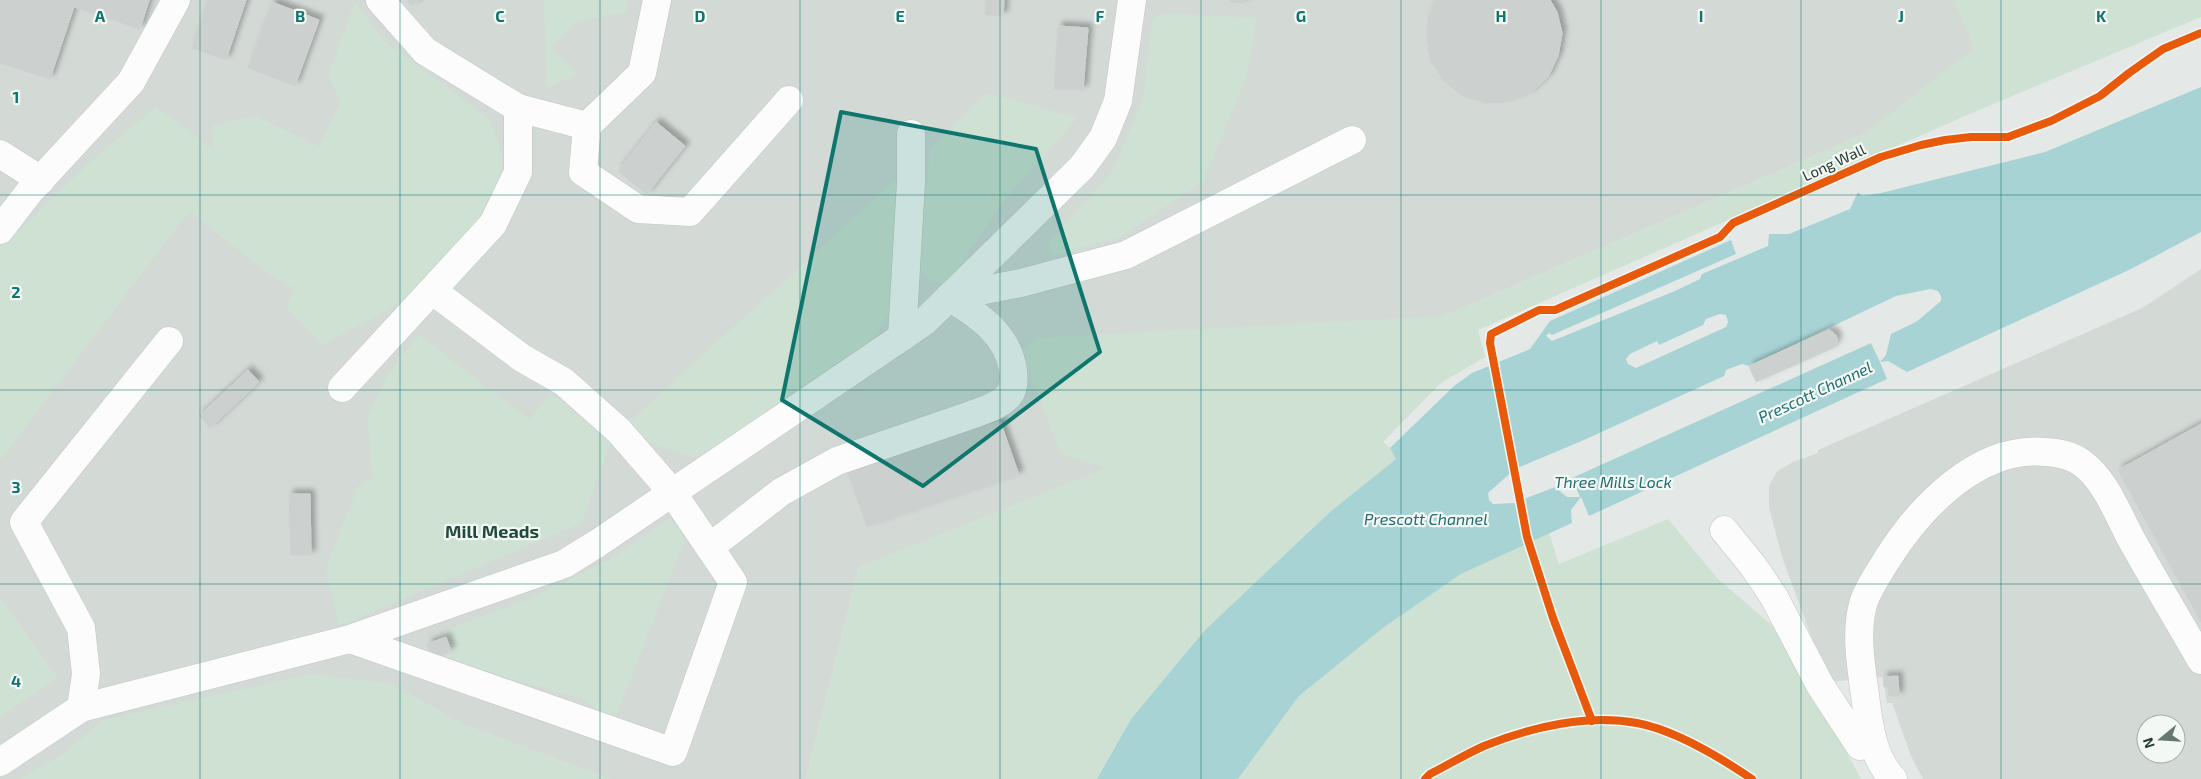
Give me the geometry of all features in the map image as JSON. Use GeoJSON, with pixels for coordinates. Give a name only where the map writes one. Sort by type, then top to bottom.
{"type":"FeatureCollection","features":[{"type":"Feature","properties":{"kind":"lane"},"geometry":{"type":"LineString","coordinates":[[0,230],[30,191],[131,82],[176,0]]}},
{"type":"Feature","properties":{"kind":"lane"},"geometry":{"type":"LineString","coordinates":[[380,0],[425,51],[518,108],[587,126]]}},
{"type":"Feature","properties":{"kind":"lane"},"geometry":{"type":"LineString","coordinates":[[657,0],[642,73],[587,126],[583,172],[638,209],[690,212],[789,100]]}},
{"type":"Feature","properties":{"kind":"lane"},"geometry":{"type":"LineString","coordinates":[[0,762],[81,708],[350,639],[564,564],[672,492],[924,322],[1082,167],[1104,138],[1118,101],[1132,0]]}},
{"type":"Feature","properties":{"kind":"lane"},"geometry":{"type":"LineString","coordinates":[[342,388],[493,224],[518,172],[518,108]]}},
{"type":"Feature","properties":{"kind":"lane"},"geometry":{"type":"LineString","coordinates":[[902,336],[911,182],[911,134]]}},
{"type":"Feature","properties":{"kind":"lane"},"geometry":{"type":"LineString","coordinates":[[949,298],[1021,283],[1126,255],[1352,140]]}},
{"type":"Feature","properties":{"kind":"lane"},"geometry":{"type":"LineString","coordinates":[[0,154],[41,180]]}},
{"type":"Feature","properties":{"kind":"lane"},"geometry":{"type":"LineString","coordinates":[[350,639],[673,752],[733,582],[672,492],[619,431],[564,382],[522,358],[432,290]]}},
{"type":"Feature","properties":{"kind":"lane"},"geometry":{"type":"LineString","coordinates":[[710,547],[781,492],[837,461],[972,415],[996,404],[1010,393],[1014,383],[1011,362],[1001,340],[979,317],[949,298]]}},
{"type":"Feature","properties":{"kind":"lane"},"geometry":{"type":"LineString","coordinates":[[81,708],[86,674],[81,628],[24,522],[169,340]]}},
{"type":"Feature","properties":{"kind":"lane"},"geometry":{"type":"LineString","coordinates":[[1893,779],[1884,768],[1871,741],[1859,634],[1865,600],[1902,536],[1920,514],[1946,490],[1976,469],[2000,457],[2030,450],[2064,453],[2082,463],[2103,485],[2201,660]]}},
{"type":"Feature","properties":{"kind":"lane"},"geometry":{"type":"LineString","coordinates":[[1724,530],[1754,567],[1774,597],[1820,685],[1860,746],[1871,741]]}},
{"type":"Feature","properties":{"kind":"highlighted area"},"geometry":{"type":"Polygon","coordinates":[[[841,112],[1036,149],[1100,352],[923,486],[782,400],[841,112]]]}},
{"type":"Feature","properties":{"kind":"shaded area"},"geometry":{"type":"Polygon","coordinates":[[[0,0],[2196,0],[1864,134],[1444,316],[1438,334],[1414,360],[859,567],[806,779],[609,779],[465,725],[446,779],[0,779],[0,716],[57,678],[0,598],[0,0]]]}},
{"type":"Feature","properties":{"kind":"shaded area"},"geometry":{"type":"Polygon","coordinates":[[[2201,269],[2201,779],[1923,779],[1911,756],[1892,703],[1887,703],[1883,677],[1828,682],[1782,557],[1769,507],[1769,486],[1777,471],[1793,462],[1818,453],[1818,450],[2142,308],[2201,269]]]}},
{"type":"Feature","properties":{"kind":"green space"},"geometry":{"type":"Polygon","coordinates":[[[544,0],[627,0],[626,12],[578,21],[551,47],[577,74],[547,88],[544,0]]]}},
{"type":"Feature","properties":{"kind":"green space"},"geometry":{"type":"Polygon","coordinates":[[[1954,0],[2201,0],[2201,17],[1972,113],[1478,330],[1485,357],[1441,383],[1383,442],[1390,448],[1396,459],[1331,511],[1205,630],[1131,719],[1097,779],[806,779],[859,567],[1106,468],[1061,454],[1021,351],[1036,338],[1444,316],[1864,134],[1974,49],[1954,0]]]}},
{"type":"Feature","properties":{"kind":"green space"},"geometry":{"type":"Polygon","coordinates":[[[355,2],[385,42],[489,119],[503,156],[499,188],[474,232],[400,303],[322,345],[286,307],[294,289],[272,276],[189,211],[0,460],[0,221],[18,232],[87,165],[156,107],[214,150],[212,126],[256,116],[319,147],[341,101],[328,76],[355,2]]]}},
{"type":"Feature","properties":{"kind":"green space"},"geometry":{"type":"Polygon","coordinates":[[[1160,13],[1257,18],[1247,75],[1203,182],[1121,236],[1053,256],[1048,243],[1112,172],[1143,99],[1152,21],[1160,13]]]}},
{"type":"Feature","properties":{"kind":"green space"},"geometry":{"type":"Polygon","coordinates":[[[987,93],[1077,118],[1002,203],[946,285],[932,281],[917,268],[920,183],[928,183],[929,150],[987,93]]]}},
{"type":"Feature","properties":{"kind":"green space"},"geometry":{"type":"Polygon","coordinates":[[[893,182],[903,182],[894,306],[868,347],[696,458],[639,439],[626,425],[893,182]]]}},
{"type":"Feature","properties":{"kind":"green space"},"geometry":{"type":"Polygon","coordinates":[[[419,335],[530,420],[550,393],[611,440],[582,523],[339,626],[326,568],[358,486],[373,478],[367,419],[387,376],[419,335]]]}},
{"type":"Feature","properties":{"kind":"green space"},"geometry":{"type":"Polygon","coordinates":[[[670,518],[686,537],[614,721],[582,698],[432,658],[451,651],[443,631],[531,598],[609,560],[670,518]]]}},
{"type":"Feature","properties":{"kind":"green space"},"geometry":{"type":"Polygon","coordinates":[[[1668,519],[1718,579],[1774,627],[1812,689],[1861,779],[1238,779],[1299,696],[1383,628],[1461,574],[1549,533],[1559,564],[1668,519]]]}},
{"type":"Feature","properties":{"kind":"green space"},"geometry":{"type":"Polygon","coordinates":[[[0,598],[57,678],[0,716],[0,598]]]}},
{"type":"Feature","properties":{"kind":"green space"},"geometry":{"type":"Polygon","coordinates":[[[311,674],[392,684],[465,725],[609,779],[20,779],[63,754],[103,720],[311,674]]]}},
{"type":"Feature","properties":{"kind":"water"},"geometry":{"type":"Polygon","coordinates":[[[2201,87],[2201,232],[2131,269],[1907,372],[1888,361],[1880,362],[1887,379],[1589,516],[1581,497],[1571,510],[1572,523],[1461,574],[1383,628],[1299,696],[1238,779],[1097,779],[1131,719],[1205,630],[1331,511],[1396,459],[1390,448],[1454,386],[1472,373],[1530,349],[1550,321],[1731,240],[1736,254],[1552,335],[1549,333],[1546,336],[1552,341],[1675,291],[1700,279],[1702,274],[1768,246],[1769,234],[1789,234],[1850,209],[1858,192],[1862,196],[1881,193],[2045,152],[2201,87]],[[1930,289],[1896,296],[1749,366],[1742,364],[1726,370],[1724,376],[1584,440],[1515,469],[1488,493],[1489,500],[1493,504],[1514,503],[1555,487],[1567,497],[1580,497],[1572,478],[1871,343],[1880,362],[1886,355],[1891,334],[1916,322],[1941,301],[1938,291],[1930,289]],[[1720,314],[1706,319],[1703,325],[1659,345],[1657,341],[1630,354],[1626,359],[1628,364],[1636,368],[1726,327],[1728,322],[1726,315],[1720,314]]]}},
{"type":"Feature","properties":{"kind":"building"},"geometry":{"type":"Polygon","coordinates":[[[0,0],[149,0],[140,29],[74,7],[50,79],[0,63],[0,0]]]}},
{"type":"Feature","properties":{"kind":"building"},"geometry":{"type":"Polygon","coordinates":[[[208,0],[246,0],[226,60],[192,48],[208,0]]]}},
{"type":"Feature","properties":{"kind":"building"},"geometry":{"type":"Polygon","coordinates":[[[407,0],[420,0],[411,6],[407,0]]]}},
{"type":"Feature","properties":{"kind":"building"},"geometry":{"type":"Polygon","coordinates":[[[986,0],[1004,0],[1003,16],[985,15],[986,0]]]}},
{"type":"Feature","properties":{"kind":"building"},"geometry":{"type":"Polygon","coordinates":[[[1230,0],[1244,0],[1244,3],[1230,2],[1230,0]]]}},
{"type":"Feature","properties":{"kind":"building"},"geometry":{"type":"Polygon","coordinates":[[[1436,0],[1550,0],[1557,12],[1562,33],[1558,56],[1548,77],[1530,93],[1508,102],[1485,103],[1462,96],[1444,81],[1431,62],[1427,41],[1428,19],[1436,0]]]}},
{"type":"Feature","properties":{"kind":"building"},"geometry":{"type":"Polygon","coordinates":[[[272,2],[319,20],[295,86],[248,68],[272,2]]]}},
{"type":"Feature","properties":{"kind":"building"},"geometry":{"type":"Polygon","coordinates":[[[1058,26],[1088,28],[1083,90],[1054,89],[1058,26]]]}},
{"type":"Feature","properties":{"kind":"building"},"geometry":{"type":"Polygon","coordinates":[[[656,122],[685,146],[647,194],[618,171],[656,122]]]}},
{"type":"Feature","properties":{"kind":"building"},"geometry":{"type":"Polygon","coordinates":[[[1829,330],[1837,338],[1833,348],[1756,382],[1749,366],[1829,330]]]}},
{"type":"Feature","properties":{"kind":"building"},"geometry":{"type":"Polygon","coordinates":[[[248,370],[259,382],[210,428],[199,416],[248,370]]]}},
{"type":"Feature","properties":{"kind":"building"},"geometry":{"type":"Polygon","coordinates":[[[1000,421],[1019,475],[867,527],[848,473],[1000,421]]]}},
{"type":"Feature","properties":{"kind":"building"},"geometry":{"type":"Polygon","coordinates":[[[2201,424],[2201,622],[2118,470],[2201,424]]]}},
{"type":"Feature","properties":{"kind":"building"},"geometry":{"type":"Polygon","coordinates":[[[289,494],[310,494],[311,555],[291,555],[289,494]]]}},
{"type":"Feature","properties":{"kind":"building"},"geometry":{"type":"Polygon","coordinates":[[[446,637],[451,651],[432,658],[427,644],[446,637]]]}},
{"type":"Feature","properties":{"kind":"building"},"geometry":{"type":"Polygon","coordinates":[[[1898,676],[1899,696],[1889,696],[1888,687],[1884,687],[1883,677],[1898,676]]]}},
{"type":"Feature","properties":{"kind":"cycle path","name":"Long Wall"},"geometry":{"type":"LineString","coordinates":[[1592,721],[1553,618],[1527,537],[1490,343],[1491,334],[1539,310],[1555,310],[1720,237],[1733,223],[1881,157],[1945,140],[1971,137],[2008,137],[2051,121],[2100,96],[2163,49],[2201,33]]}},
{"type":"Feature","properties":{"kind":"cycle path"},"geometry":{"type":"LineString","coordinates":[[1425,779],[1430,774],[1470,752],[1502,739],[1559,724],[1599,720],[1637,723],[1666,732],[1712,754],[1752,779]]}},
{"type":"Feature","properties":{"kind":"district","name":"Mill Meads"},"geometry":{"type":"Point","coordinates":[492,532]}},
{"type":"Feature","properties":{"kind":"water label","name":"Prescott Channel"},"geometry":{"type":"Point","coordinates":[1815,392]}},
{"type":"Feature","properties":{"kind":"water label","name":"Three Mills Lock"},"geometry":{"type":"Point","coordinates":[1613,482]}},
{"type":"Feature","properties":{"kind":"water label","name":"Prescott Channel"},"geometry":{"type":"Point","coordinates":[1426,519]}}]}
